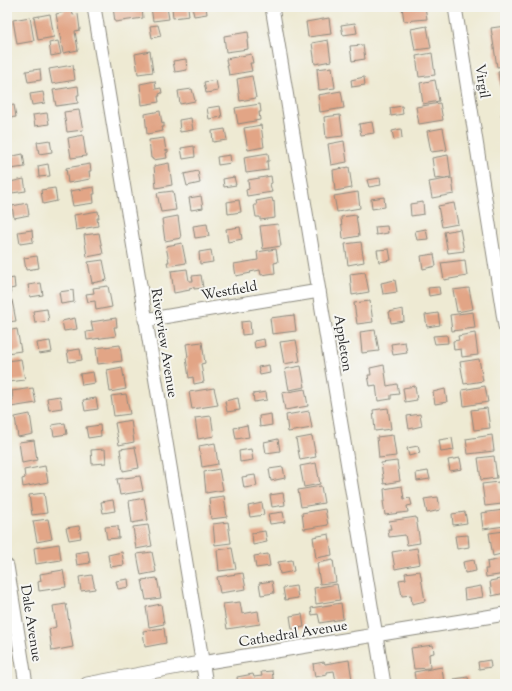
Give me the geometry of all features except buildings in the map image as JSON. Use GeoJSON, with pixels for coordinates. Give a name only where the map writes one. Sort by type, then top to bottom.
{"type":"FeatureCollection","features":[{"type":"Feature","properties":{"kind":"street","name":"Riverview Avenue"},"geometry":{"type":"LineString","coordinates":[[94,7],[206,684]]}},
{"type":"Feature","properties":{"kind":"street","name":"Appleton"},"geometry":{"type":"LineString","coordinates":[[272,7],[384,684]]}},
{"type":"Feature","properties":{"kind":"street","name":"Virgil"},"geometry":{"type":"LineString","coordinates":[[455,7],[500,261],[505,326]]}},
{"type":"Feature","properties":{"kind":"street","name":"Westfield"},"geometry":{"type":"LineString","coordinates":[[145,320],[319,291]]}},
{"type":"Feature","properties":{"kind":"street","name":"Dale Avenue"},"geometry":{"type":"LineString","coordinates":[[7,566],[26,684]]}},
{"type":"Feature","properties":{"kind":"street","name":"Cathedral Avenue"},"geometry":{"type":"LineString","coordinates":[[87,684],[202,663],[505,614]]}}]}
